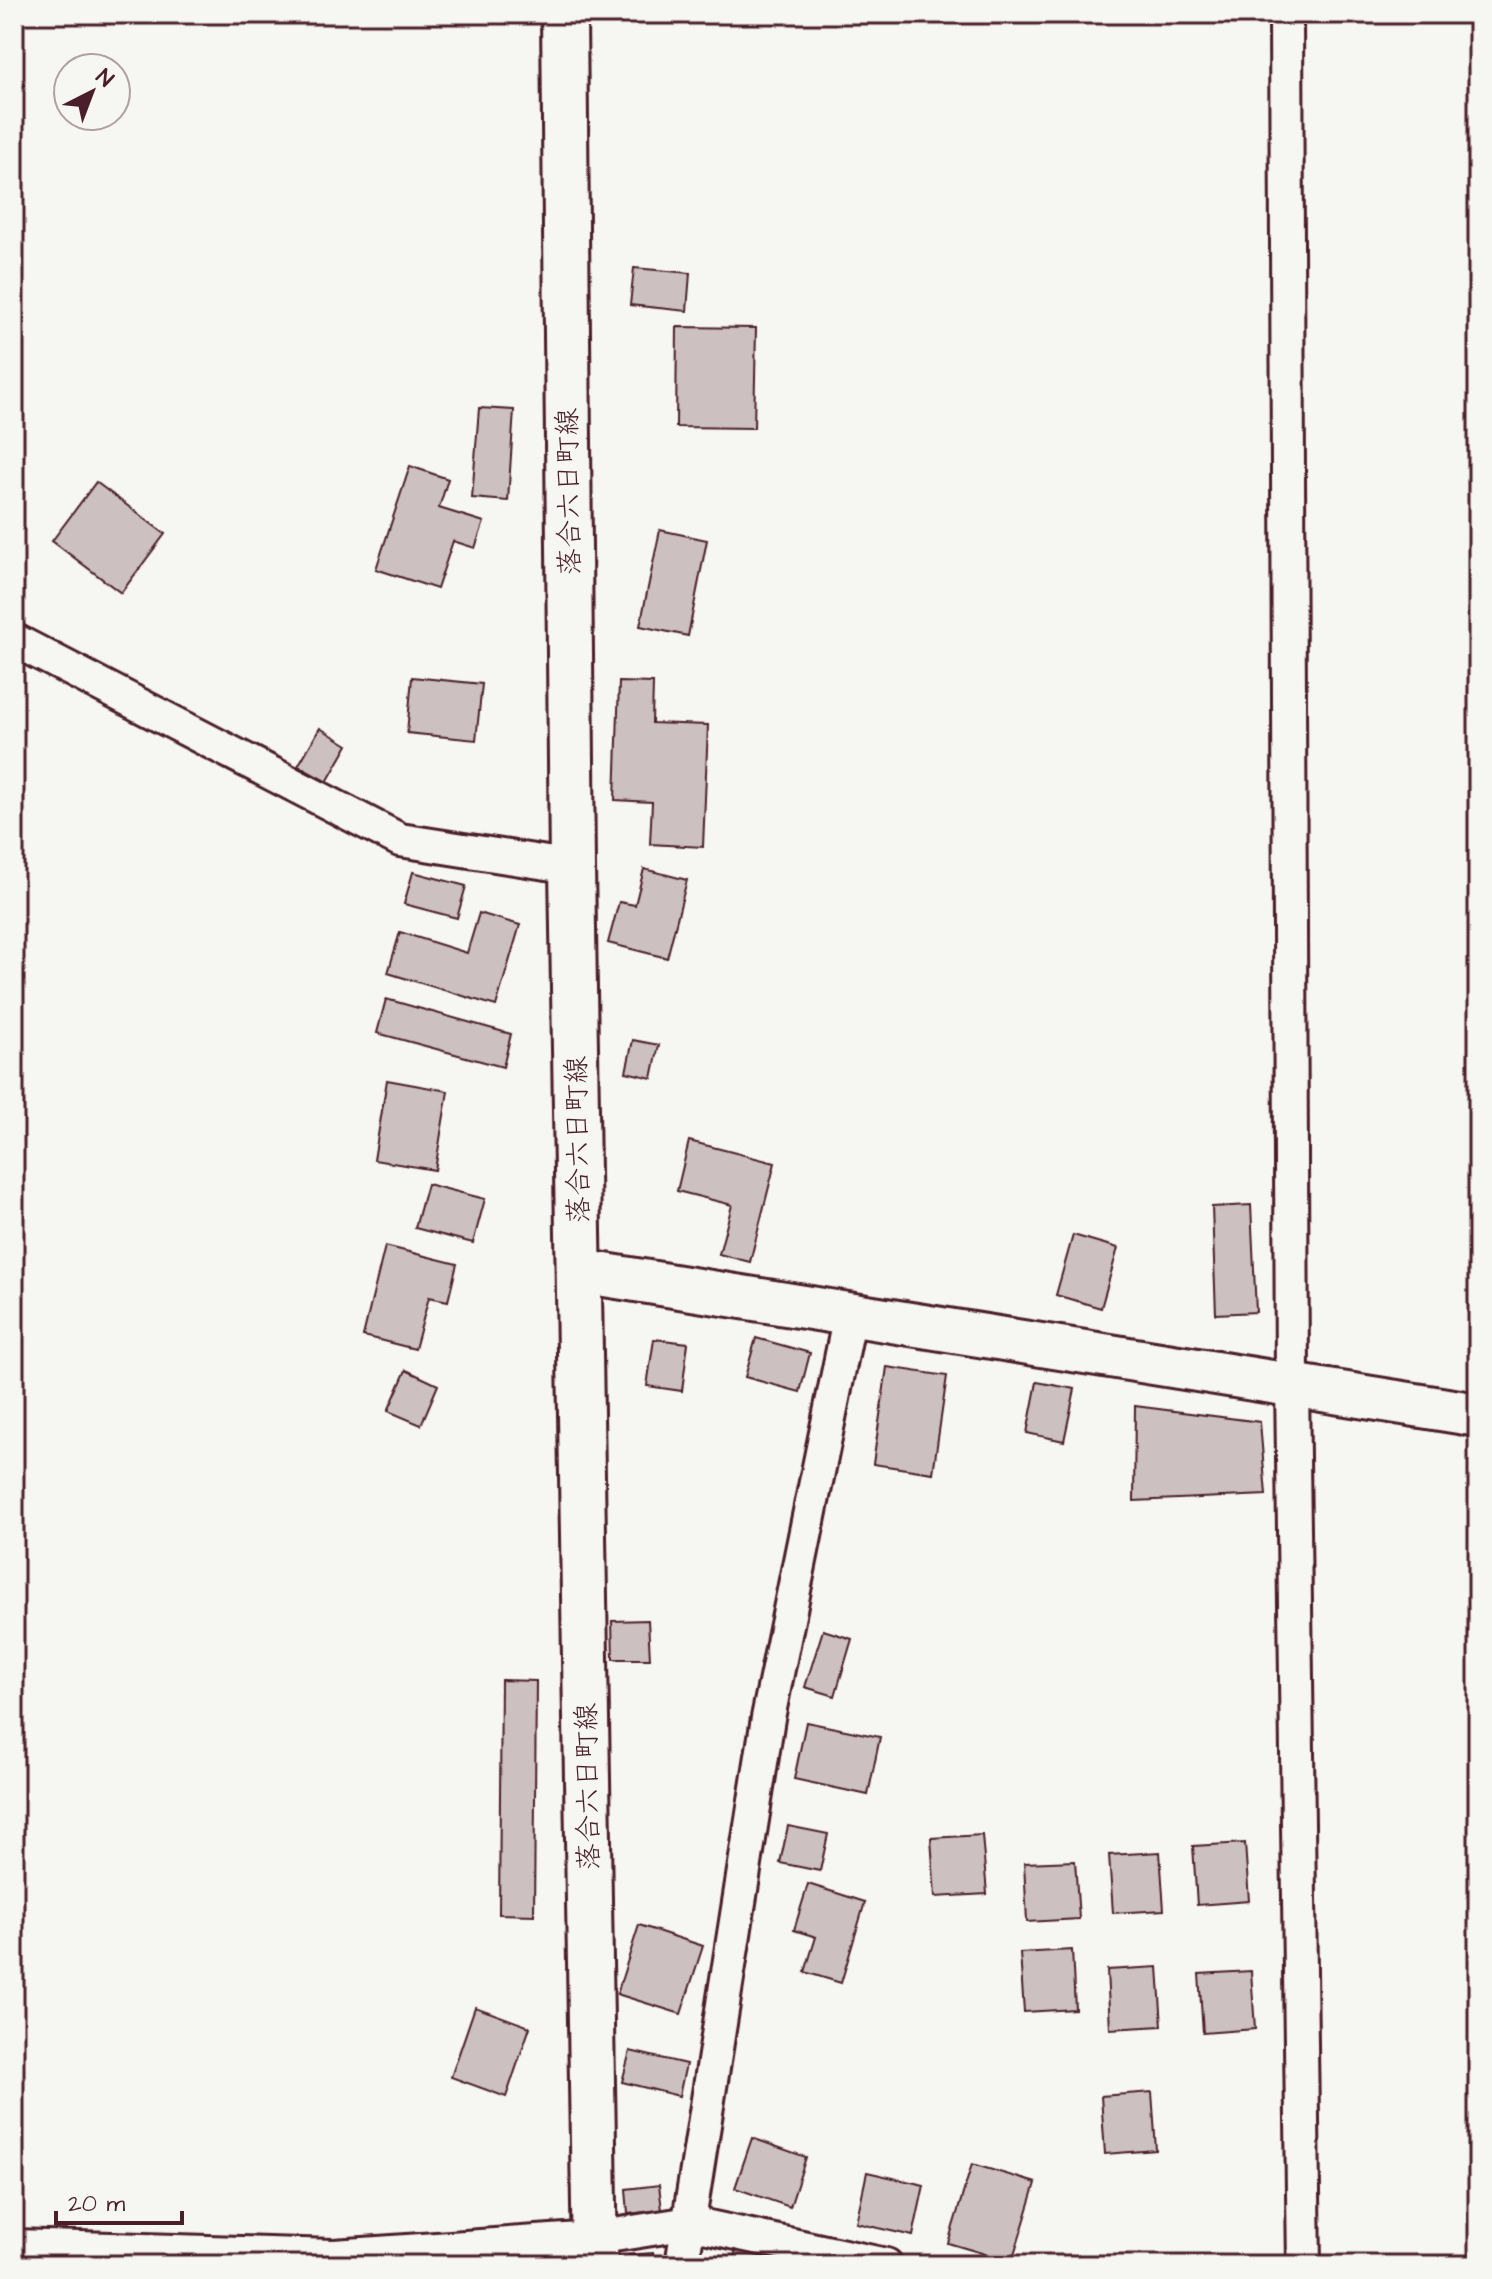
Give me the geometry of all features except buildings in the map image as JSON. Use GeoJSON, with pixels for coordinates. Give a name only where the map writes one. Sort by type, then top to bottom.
{"type":"FeatureCollection","features":[{"type":"Feature","properties":{"kind":"main road","name":"落合六日町線"},"geometry":{"type":"LineString","coordinates":[[564,14],[572,867],[595,2252]]}},
{"type":"Feature","properties":{"kind":"street"},"geometry":{"type":"LineString","coordinates":[[1286,14],[1292,1384],[1304,2265]]}},
{"type":"Feature","properties":{"kind":"street"},"geometry":{"type":"LineString","coordinates":[[14,640],[400,840],[572,867]]}},
{"type":"Feature","properties":{"kind":"street"},"geometry":{"type":"LineString","coordinates":[[580,1271],[1478,1415]]}},
{"type":"Feature","properties":{"kind":"street"},"geometry":{"type":"LineString","coordinates":[[682,2265],[768,1718],[850,1315]]}},
{"type":"Feature","properties":{"kind":"street"},"geometry":{"type":"LineString","coordinates":[[14,2246],[334,2256],[595,2252],[690,2223],[886,2265]]}}]}
